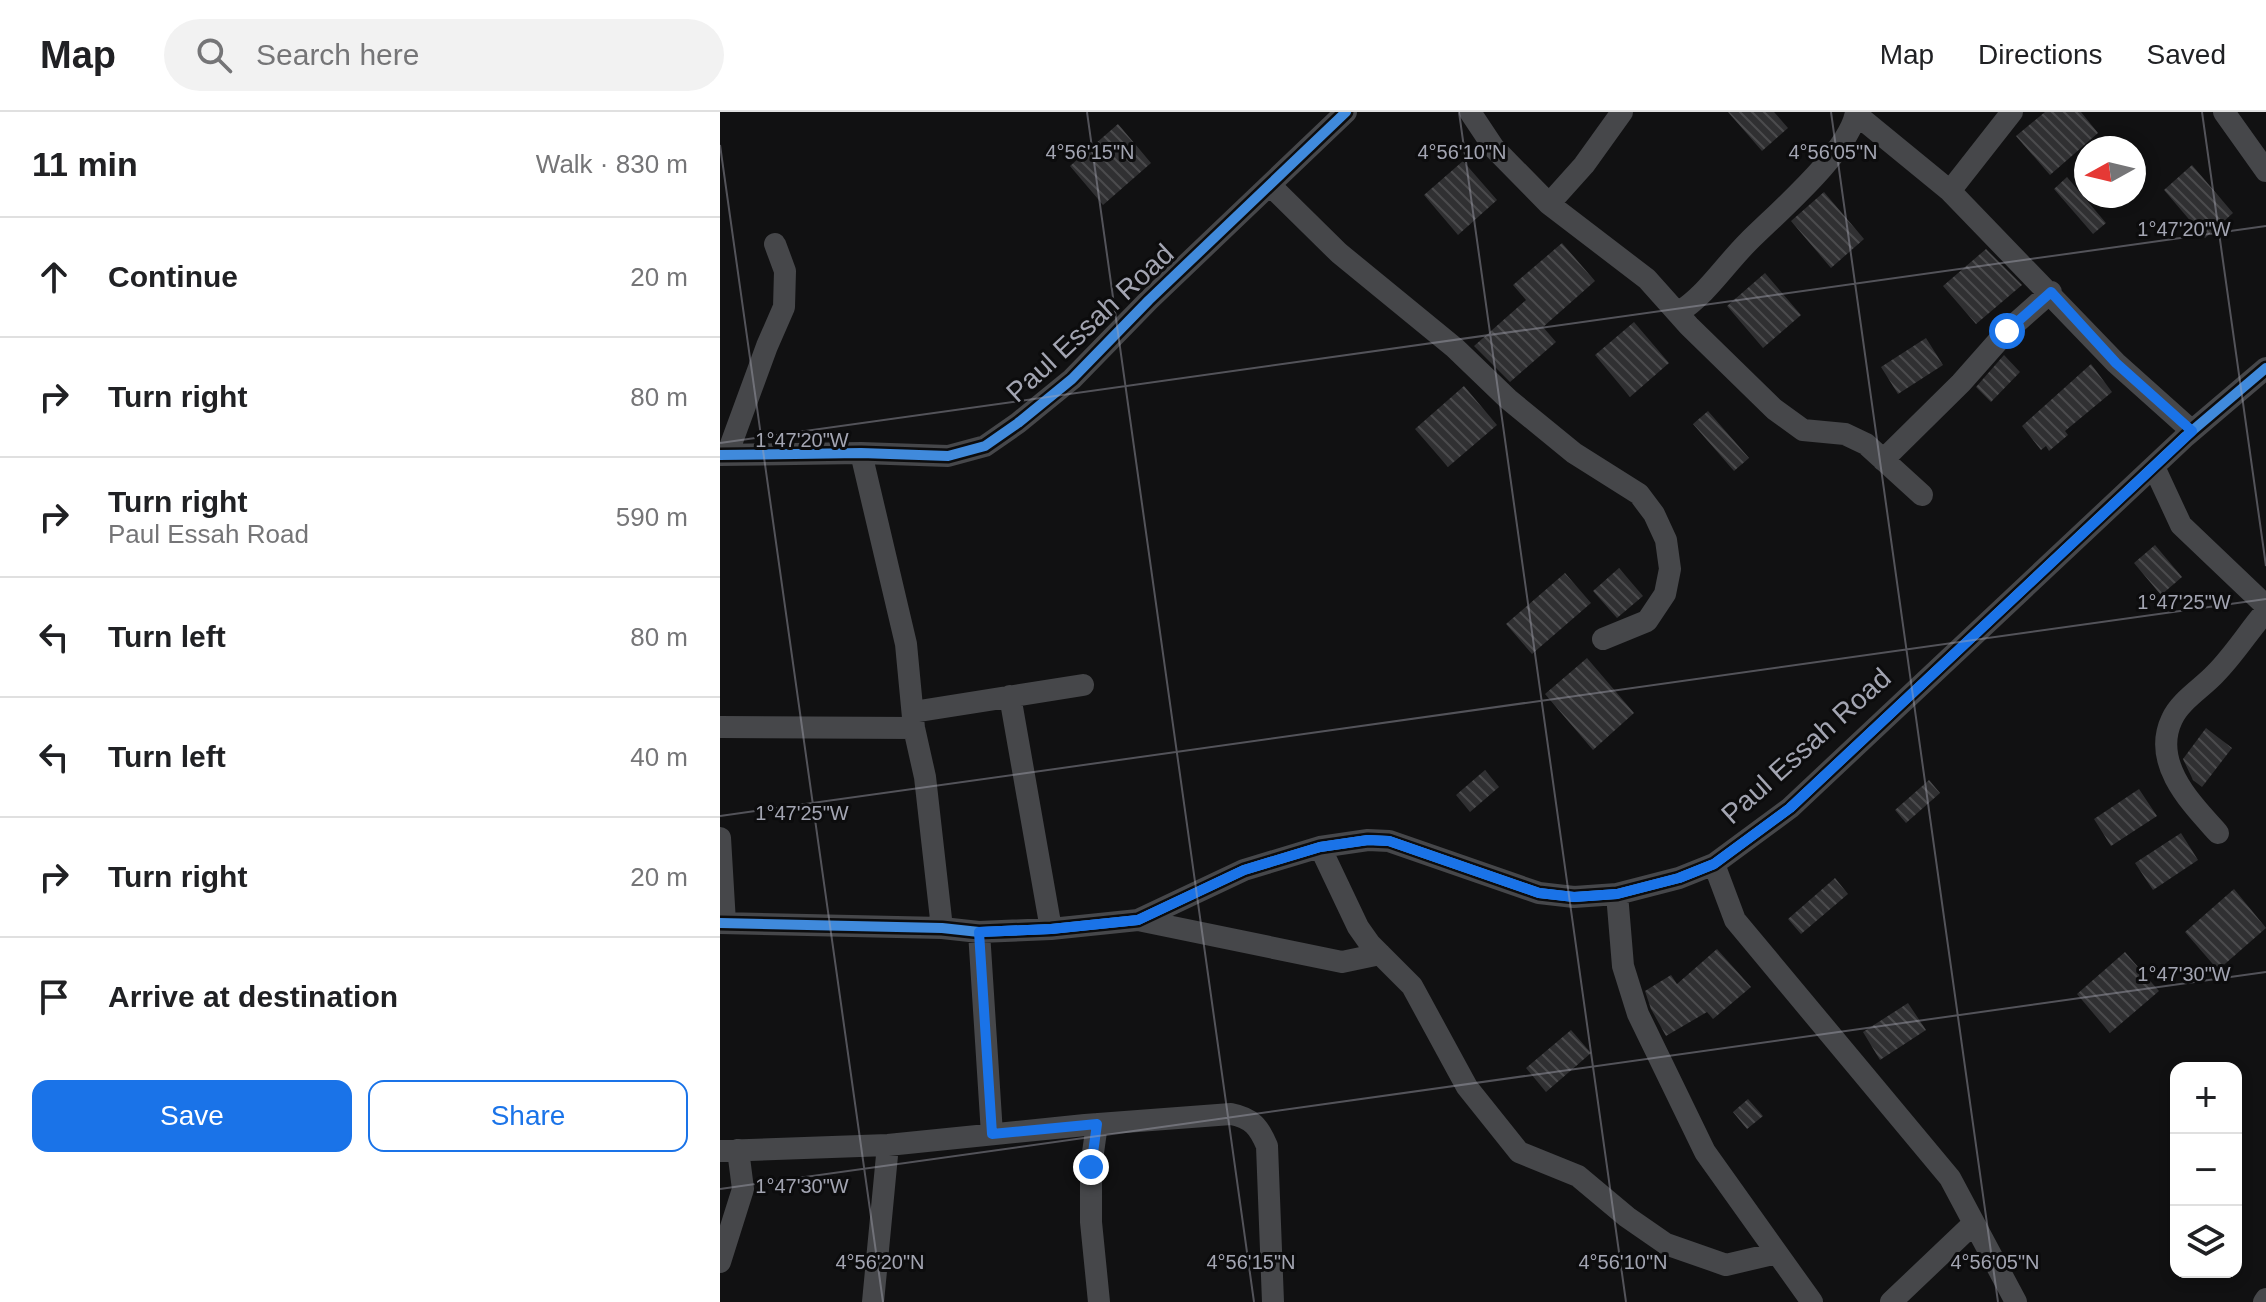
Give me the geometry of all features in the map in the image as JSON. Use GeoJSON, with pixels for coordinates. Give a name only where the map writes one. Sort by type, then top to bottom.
{"type":"FeatureCollection","features":[{"type":"Feature","properties":{"kind":"street","name":"Paul Essah Road"},"geometry":{"type":"LineString","coordinates":[[723,455],[861,453],[948,456],[985,446],[1072,379],[1149,300],[1346,112]]}},
{"type":"Feature","properties":{"kind":"street"},"geometry":{"type":"LineString","coordinates":[[1470,112],[1494,148],[1549,204],[1647,279],[1689,326],[1774,409],[1803,430],[1845,434],[1866,444],[1922,495]]}},
{"type":"Feature","properties":{"kind":"street"},"geometry":{"type":"LineString","coordinates":[[1549,204],[1584,165],[1622,112]]}},
{"type":"Feature","properties":{"kind":"street"},"geometry":{"type":"LineString","coordinates":[[1950,191],[2012,112]]}},
{"type":"Feature","properties":{"kind":"street"},"geometry":{"type":"LineString","coordinates":[[2224,112],[2266,171]]}},
{"type":"Feature","properties":{"kind":"street"},"geometry":{"type":"LineString","coordinates":[[1679,312],[1697,301],[1748,242],[1791,203],[1851,132],[1856,113],[1950,191],[2051,292],[2116,363],[2192,431]]}},
{"type":"Feature","properties":{"kind":"street"},"geometry":{"type":"LineString","coordinates":[[1271,186],[1339,253],[1455,348],[1508,399],[1574,453],[1639,494],[1654,514],[1666,540],[1670,569],[1665,594],[1647,621],[1603,639]]}},
{"type":"Feature","properties":{"kind":"street"},"geometry":{"type":"LineString","coordinates":[[723,455],[784,307],[785,271],[775,244]]}},
{"type":"Feature","properties":{"kind":"street"},"geometry":{"type":"LineString","coordinates":[[1883,460],[1961,383],[2007,331],[2051,292]]}},
{"type":"Feature","properties":{"kind":"street","name":"Paul Essah Road"},"geometry":{"type":"LineString","coordinates":[[723,923],[942,928],[979,932],[1051,929],[1138,920],[1244,870],[1320,847],[1368,840],[1389,841],[1539,893],[1574,897],[1617,894],[1679,878],[1714,864],[1790,808],[2192,431],[2265,372]]}},
{"type":"Feature","properties":{"kind":"street"},"geometry":{"type":"LineString","coordinates":[[861,453],[906,644],[942,928]]}},
{"type":"Feature","properties":{"kind":"street"},"geometry":{"type":"LineString","coordinates":[[2154,467],[2181,525],[2266,608],[2216,674],[2172,720],[2168,740],[2170,772],[2194,807],[2218,833]]}},
{"type":"Feature","properties":{"kind":"street"},"geometry":{"type":"LineString","coordinates":[[720,727],[914,720],[1010,696],[1083,685]]}},
{"type":"Feature","properties":{"kind":"street"},"geometry":{"type":"LineString","coordinates":[[1010,696],[1051,929]]}},
{"type":"Feature","properties":{"kind":"street"},"geometry":{"type":"LineString","coordinates":[[720,838],[723,923]]}},
{"type":"Feature","properties":{"kind":"street"},"geometry":{"type":"LineString","coordinates":[[1320,847],[1358,927],[1412,986],[1467,1087],[1519,1152],[1578,1176],[1627,1217],[1666,1244],[1726,1265],[1777,1253]]}},
{"type":"Feature","properties":{"kind":"street"},"geometry":{"type":"LineString","coordinates":[[1714,864],[1735,920],[1950,1178],[2016,1302]]}},
{"type":"Feature","properties":{"kind":"street"},"geometry":{"type":"LineString","coordinates":[[1617,894],[1623,966],[1638,1014],[1705,1152],[1812,1302]]}},
{"type":"Feature","properties":{"kind":"street"},"geometry":{"type":"LineString","coordinates":[[1138,920],[1342,962],[1380,954]]}},
{"type":"Feature","properties":{"kind":"street"},"geometry":{"type":"LineString","coordinates":[[979,932],[992,1134]]}},
{"type":"Feature","properties":{"kind":"street"},"geometry":{"type":"LineString","coordinates":[[720,1262],[743,1189],[729,1151],[888,1145],[1231,1114],[1247,1117],[1260,1129],[1267,1146],[1273,1302]]}},
{"type":"Feature","properties":{"kind":"street"},"geometry":{"type":"LineString","coordinates":[[1097,1124],[1091,1167],[1091,1222],[1099,1302]]}},
{"type":"Feature","properties":{"kind":"street"},"geometry":{"type":"LineString","coordinates":[[873,1302],[888,1145]]}},
{"type":"Feature","properties":{"kind":"street"},"geometry":{"type":"LineString","coordinates":[[1891,1302],[1973,1224]]}},
{"type":"Feature","properties":{"kind":"building"},"geometry":{"type":"Polygon","coordinates":[[[1728,112],[1774,112],[1788,128],[1762,151],[1728,112]]]}},
{"type":"Feature","properties":{"kind":"building"},"geometry":{"type":"Polygon","coordinates":[[[2045,112],[2081,112],[2098,133],[2095,136],[2074,136],[2074,154],[2050,175],[2016,136],[2045,112]]]}},
{"type":"Feature","properties":{"kind":"building"},"geometry":{"type":"Polygon","coordinates":[[[1118,124],[1151,163],[1103,205],[1070,166],[1118,124]]]}},
{"type":"Feature","properties":{"kind":"building"},"geometry":{"type":"Polygon","coordinates":[[[1463,161],[1497,200],[1458,235],[1424,195],[1463,161]]]}},
{"type":"Feature","properties":{"kind":"building"},"geometry":{"type":"Polygon","coordinates":[[[2192,165],[2233,213],[2205,238],[2164,190],[2192,165]]]}},
{"type":"Feature","properties":{"kind":"building"},"geometry":{"type":"Polygon","coordinates":[[[2067,177],[2074,185],[2074,208],[2093,208],[2106,223],[2093,234],[2054,189],[2067,177]]]}},
{"type":"Feature","properties":{"kind":"building"},"geometry":{"type":"Polygon","coordinates":[[[1824,192],[1864,239],[1831,268],[1791,221],[1824,192]]]}},
{"type":"Feature","properties":{"kind":"building"},"geometry":{"type":"Polygon","coordinates":[[[1562,243],[1595,281],[1543,327],[1556,342],[1510,382],[1474,346],[1526,300],[1513,285],[1562,243]]]}},
{"type":"Feature","properties":{"kind":"building"},"geometry":{"type":"Polygon","coordinates":[[[1986,249],[2022,285],[1976,324],[1943,286],[1986,249]]]}},
{"type":"Feature","properties":{"kind":"building"},"geometry":{"type":"Polygon","coordinates":[[[1765,273],[1801,315],[1763,348],[1727,306],[1765,273]]]}},
{"type":"Feature","properties":{"kind":"building"},"geometry":{"type":"Polygon","coordinates":[[[1634,322],[1669,363],[1630,397],[1595,355],[1634,322]]]}},
{"type":"Feature","properties":{"kind":"building"},"geometry":{"type":"Polygon","coordinates":[[[1926,338],[1943,365],[1898,394],[1881,367],[1926,338]]]}},
{"type":"Feature","properties":{"kind":"building"},"geometry":{"type":"Polygon","coordinates":[[[2004,355],[2020,372],[1991,402],[1976,387],[2004,355]]]}},
{"type":"Feature","properties":{"kind":"building"},"geometry":{"type":"Polygon","coordinates":[[[2091,364],[2112,392],[2065,431],[2068,435],[2049,451],[2046,446],[2041,450],[2022,426],[2091,364]]]}},
{"type":"Feature","properties":{"kind":"building"},"geometry":{"type":"Polygon","coordinates":[[[1464,386],[1497,425],[1448,467],[1415,429],[1464,386]]]}},
{"type":"Feature","properties":{"kind":"building"},"geometry":{"type":"Polygon","coordinates":[[[1708,411],[1749,458],[1734,471],[1693,424],[1708,411]]]}},
{"type":"Feature","properties":{"kind":"building"},"geometry":{"type":"Polygon","coordinates":[[[2155,545],[2182,577],[2161,595],[2134,563],[2155,545]]]}},
{"type":"Feature","properties":{"kind":"building"},"geometry":{"type":"Polygon","coordinates":[[[1619,568],[1643,596],[1617,618],[1593,591],[1619,568]]]}},
{"type":"Feature","properties":{"kind":"building"},"geometry":{"type":"Polygon","coordinates":[[[1565,573],[1591,603],[1532,654],[1506,624],[1565,573]]]}},
{"type":"Feature","properties":{"kind":"building"},"geometry":{"type":"Polygon","coordinates":[[[1587,658],[1634,713],[1593,750],[1545,694],[1587,658]]]}},
{"type":"Feature","properties":{"kind":"building"},"geometry":{"type":"Polygon","coordinates":[[[2206,728],[2232,748],[2202,787],[2193,780],[2183,759],[2206,728]]]}},
{"type":"Feature","properties":{"kind":"building"},"geometry":{"type":"Polygon","coordinates":[[[1485,770],[1499,787],[1470,812],[1456,795],[1485,770]]]}},
{"type":"Feature","properties":{"kind":"building"},"geometry":{"type":"Polygon","coordinates":[[[1929,780],[1940,793],[1906,823],[1895,810],[1929,780]]]}},
{"type":"Feature","properties":{"kind":"building"},"geometry":{"type":"Polygon","coordinates":[[[2139,789],[2157,816],[2111,846],[2094,819],[2139,789]]]}},
{"type":"Feature","properties":{"kind":"building"},"geometry":{"type":"Polygon","coordinates":[[[2181,833],[2198,860],[2153,890],[2135,863],[2181,833]]]}},
{"type":"Feature","properties":{"kind":"building"},"geometry":{"type":"Polygon","coordinates":[[[1835,878],[1848,894],[1801,934],[1788,919],[1835,878]]]}},
{"type":"Feature","properties":{"kind":"building"},"geometry":{"type":"Polygon","coordinates":[[[2234,889],[2266,928],[2218,970],[2185,932],[2234,889]]]}},
{"type":"Feature","properties":{"kind":"building"},"geometry":{"type":"Polygon","coordinates":[[[1717,949],[1751,987],[1713,1019],[1707,1012],[1666,1036],[1645,991],[1671,975],[1677,984],[1717,949]]]}},
{"type":"Feature","properties":{"kind":"building"},"geometry":{"type":"Polygon","coordinates":[[[2125,952],[2159,991],[2110,1033],[2077,994],[2125,952]]]}},
{"type":"Feature","properties":{"kind":"building"},"geometry":{"type":"Polygon","coordinates":[[[1908,1003],[1926,1030],[1880,1060],[1863,1032],[1908,1003]]]}},
{"type":"Feature","properties":{"kind":"building"},"geometry":{"type":"Polygon","coordinates":[[[1571,1030],[1591,1053],[1546,1092],[1526,1068],[1571,1030]]]}},
{"type":"Feature","properties":{"kind":"building"},"geometry":{"type":"Polygon","coordinates":[[[1748,1099],[1763,1116],[1747,1129],[1733,1112],[1748,1099]]]}},
{"type":"Feature","properties":{"kind":"cycle path"},"geometry":{"type":"LineString","coordinates":[[720,455],[861,453],[948,456],[985,446],[1072,379],[1149,300],[1346,112]]}},
{"type":"Feature","properties":{"kind":"cycle path"},"geometry":{"type":"LineString","coordinates":[[720,923],[942,928],[979,932],[1051,929],[1138,920],[1244,870],[1320,847],[1368,840],[1389,841],[1539,893],[1574,897],[1617,894],[1679,878],[1714,864],[1790,808],[2186,436],[2266,368]]}},
{"type":"Feature","properties":{"kind":"route"},"geometry":{"type":"LineString","coordinates":[[1091,1167],[1097,1124],[992,1134],[979,932],[1051,929],[1138,920],[1244,870],[1320,847],[1368,840],[1389,841],[1433,854],[1539,893],[1574,897],[1617,894],[1679,878],[1714,864],[1790,808],[2192,431],[2116,363],[2051,292],[2007,331]]}}]}
